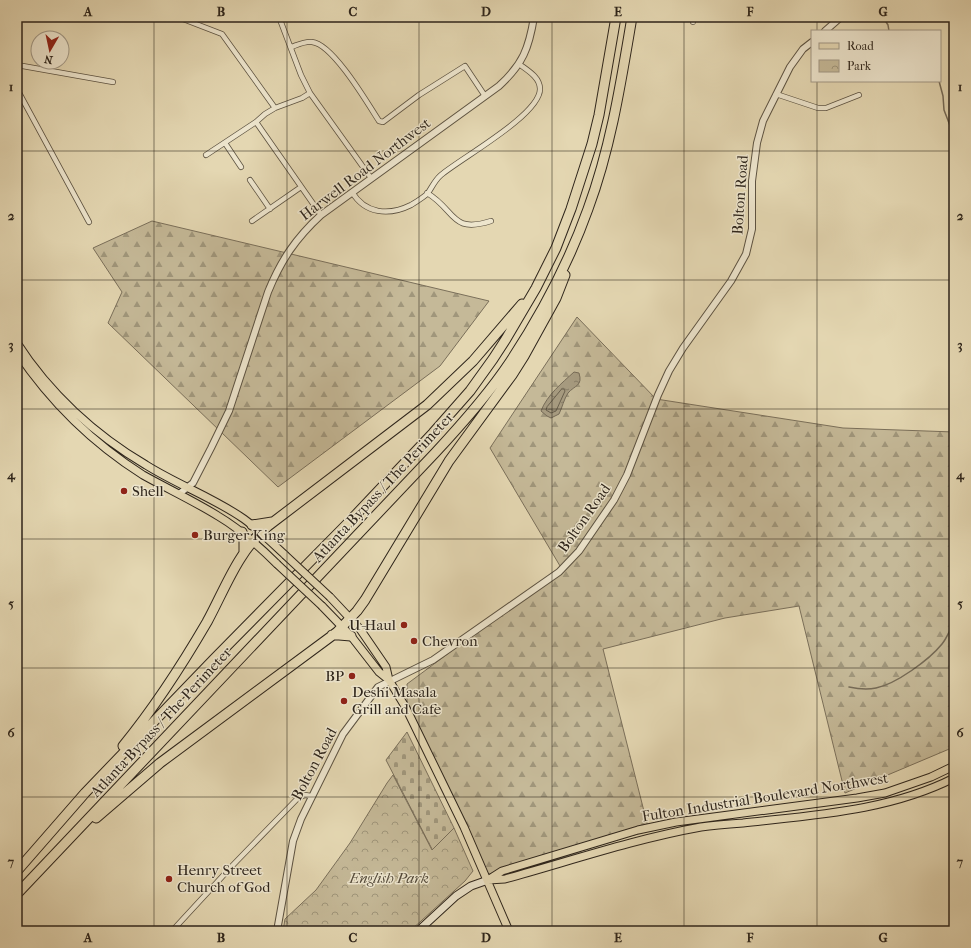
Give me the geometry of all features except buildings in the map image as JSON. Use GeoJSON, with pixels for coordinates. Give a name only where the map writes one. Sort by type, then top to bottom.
{"type":"FeatureCollection","features":[{"type":"Feature","properties":{"kind":"highway","name":"Atlanta Bypass / The Perimeter"},"geometry":{"type":"LineString","coordinates":[[17,871],[86,793],[213,660],[348,523],[448,417],[470,391],[493,359],[536,288],[550,261],[564,228],[590,151],[599,115],[616,17]]}},
{"type":"Feature","properties":{"kind":"highway","name":"Atlanta Bypass / The Perimeter"},"geometry":{"type":"LineString","coordinates":[[17,894],[435,453],[470,414],[510,362],[547,299],[580,230],[595,189],[612,128],[632,17]]}},
{"type":"Feature","properties":{"kind":"highway"},"geometry":{"type":"LineString","coordinates":[[60,849],[160,763],[332,636],[350,618],[365,600],[450,461],[512,375],[535,338],[556,298],[580,230]]}},
{"type":"Feature","properties":{"kind":"highway"},"geometry":{"type":"LineString","coordinates":[[86,793],[162,695],[206,623],[244,552],[261,532],[427,405],[473,361],[536,288]]}},
{"type":"Feature","properties":{"kind":"highway"},"geometry":{"type":"LineString","coordinates":[[252,525],[274,522]]}},
{"type":"Feature","properties":{"kind":"highway"},"geometry":{"type":"LineString","coordinates":[[242,532],[244,539],[244,552]]}},
{"type":"Feature","properties":{"kind":"highway"},"geometry":{"type":"LineString","coordinates":[[332,636],[351,636]]}},
{"type":"Feature","properties":{"kind":"main road"},"geometry":{"type":"LineString","coordinates":[[17,343],[44,379],[87,422],[111,442],[132,457],[164,476],[230,510],[252,525],[330,597],[350,618],[386,667],[389,680],[406,708],[464,827],[488,880],[508,931]]}},
{"type":"Feature","properties":{"kind":"main road"},"geometry":{"type":"LineString","coordinates":[[17,352],[48,392],[101,445],[144,475],[219,516],[253,541],[343,626],[379,672],[389,680]]}},
{"type":"Feature","properties":{"kind":"main road","name":"Fulton Industrial Boulevard Northwest"},"geometry":{"type":"LineString","coordinates":[[418,931],[456,896],[470,886],[488,880],[502,871],[638,830],[684,820],[870,796],[912,784],[954,766]]}},
{"type":"Feature","properties":{"kind":"main road","name":"Fulton Industrial Boulevard Northwest"},"geometry":{"type":"LineString","coordinates":[[488,880],[505,879],[642,840],[694,829],[881,804],[923,792],[954,778]]}},
{"type":"Feature","properties":{"kind":"street"},"geometry":{"type":"LineString","coordinates":[[279,17],[301,75],[310,93],[371,178]]}},
{"type":"Feature","properties":{"kind":"street","name":"Harwell Road Northwest"},"geometry":{"type":"LineString","coordinates":[[179,494],[193,483],[229,411],[268,292],[276,273],[294,242],[321,215],[505,81],[519,64],[526,51],[534,17]]}},
{"type":"Feature","properties":{"kind":"street"},"geometry":{"type":"LineString","coordinates":[[826,30],[841,17]]}},
{"type":"Feature","properties":{"kind":"street"},"geometry":{"type":"LineString","coordinates":[[183,19],[222,34],[275,108]]}},
{"type":"Feature","properties":{"kind":"street"},"geometry":{"type":"LineString","coordinates":[[291,47],[302,43],[311,42],[319,44],[329,52],[352,80],[380,121],[383,122],[419,95],[465,66],[485,96]]}},
{"type":"Feature","properties":{"kind":"street","name":"Bolton Road"},"geometry":{"type":"LineString","coordinates":[[277,931],[293,841],[301,818],[344,734],[378,687],[389,680],[433,660],[559,572],[579,551],[614,500],[627,475],[669,371],[683,348],[731,281],[746,254],[752,229],[752,181],[757,143],[763,121],[790,67],[804,49],[811,43]]}},
{"type":"Feature","properties":{"kind":"street"},"geometry":{"type":"LineString","coordinates":[[352,192],[356,199],[368,209],[376,211],[398,210],[411,205],[427,193],[440,176],[526,114],[538,100],[540,89],[538,81],[519,64]]}},
{"type":"Feature","properties":{"kind":"street"},"geometry":{"type":"LineString","coordinates":[[17,65],[113,82]]}},
{"type":"Feature","properties":{"kind":"street"},"geometry":{"type":"LineString","coordinates":[[17,89],[89,222]]}},
{"type":"Feature","properties":{"kind":"street"},"geometry":{"type":"LineString","coordinates":[[206,155],[275,108],[302,98],[310,93]]}},
{"type":"Feature","properties":{"kind":"street"},"geometry":{"type":"LineString","coordinates":[[776,94],[818,108],[826,108],[859,95]]}},
{"type":"Feature","properties":{"kind":"street"},"geometry":{"type":"LineString","coordinates":[[256,122],[321,215]]}},
{"type":"Feature","properties":{"kind":"street"},"geometry":{"type":"LineString","coordinates":[[225,143],[241,167]]}},
{"type":"Feature","properties":{"kind":"street"},"geometry":{"type":"LineString","coordinates":[[250,180],[270,209]]}},
{"type":"Feature","properties":{"kind":"street"},"geometry":{"type":"LineString","coordinates":[[252,221],[301,187]]}},
{"type":"Feature","properties":{"kind":"street"},"geometry":{"type":"LineString","coordinates":[[427,193],[435,198],[453,218],[464,225],[481,224],[491,221]]}},
{"type":"Feature","properties":{"kind":"street"},"geometry":{"type":"LineString","coordinates":[[172,931],[298,798],[305,795],[311,796]]}},
{"type":"Feature","properties":{"kind":"green space"},"geometry":{"type":"Polygon","coordinates":[[[152,221],[489,301],[440,366],[278,487],[108,323],[122,292],[93,248],[152,221]]]}},
{"type":"Feature","properties":{"kind":"green space"},"geometry":{"type":"Polygon","coordinates":[[[577,317],[656,399],[843,428],[954,432],[954,747],[845,793],[799,606],[725,618],[603,649],[649,831],[485,875],[407,715],[407,684],[500,615],[563,571],[490,448],[577,317]]]}},
{"type":"Feature","properties":{"kind":"green space"},"geometry":{"type":"Polygon","coordinates":[[[407,732],[454,828],[433,851],[386,760],[407,732]]]}},
{"type":"Feature","properties":{"kind":"green space","name":"English Park"},"geometry":{"type":"Polygon","coordinates":[[[393,775],[432,850],[454,828],[473,871],[465,881],[410,931],[283,931],[285,919],[316,890],[350,843],[393,775]]]}},
{"type":"Feature","properties":{"kind":"water"},"geometry":{"type":"Polygon","coordinates":[[[574,372],[579,373],[580,380],[578,385],[568,393],[559,414],[551,418],[547,416],[541,411],[547,400],[574,372]]]}},
{"type":"Feature","properties":{"kind":"waterway"},"geometry":{"type":"LineString","coordinates":[[883,17],[888,25],[889,30]]}},
{"type":"Feature","properties":{"kind":"waterway"},"geometry":{"type":"LineString","coordinates":[[939,82],[943,96],[944,110],[954,136]]}},
{"type":"Feature","properties":{"kind":"waterway"},"geometry":{"type":"LineString","coordinates":[[849,687],[862,689],[876,688],[884,686],[902,677],[921,664],[944,642],[954,623]]}},
{"type":"Feature","properties":{"kind":"place","name":"Shell"},"geometry":{"type":"Point","coordinates":[124,491]}},
{"type":"Feature","properties":{"kind":"place","name":"Burger King"},"geometry":{"type":"Point","coordinates":[195,535]}},
{"type":"Feature","properties":{"kind":"place","name":"U-Haul"},"geometry":{"type":"Point","coordinates":[404,625]}},
{"type":"Feature","properties":{"kind":"place","name":"Chevron"},"geometry":{"type":"Point","coordinates":[414,641]}},
{"type":"Feature","properties":{"kind":"place","name":"BP"},"geometry":{"type":"Point","coordinates":[352,676]}},
{"type":"Feature","properties":{"kind":"place","name":"Deshi Masala Grill and Cafe"},"geometry":{"type":"Point","coordinates":[344,701]}},
{"type":"Feature","properties":{"kind":"place","name":"Henry Street Church of God"},"geometry":{"type":"Point","coordinates":[169,879]}}]}
